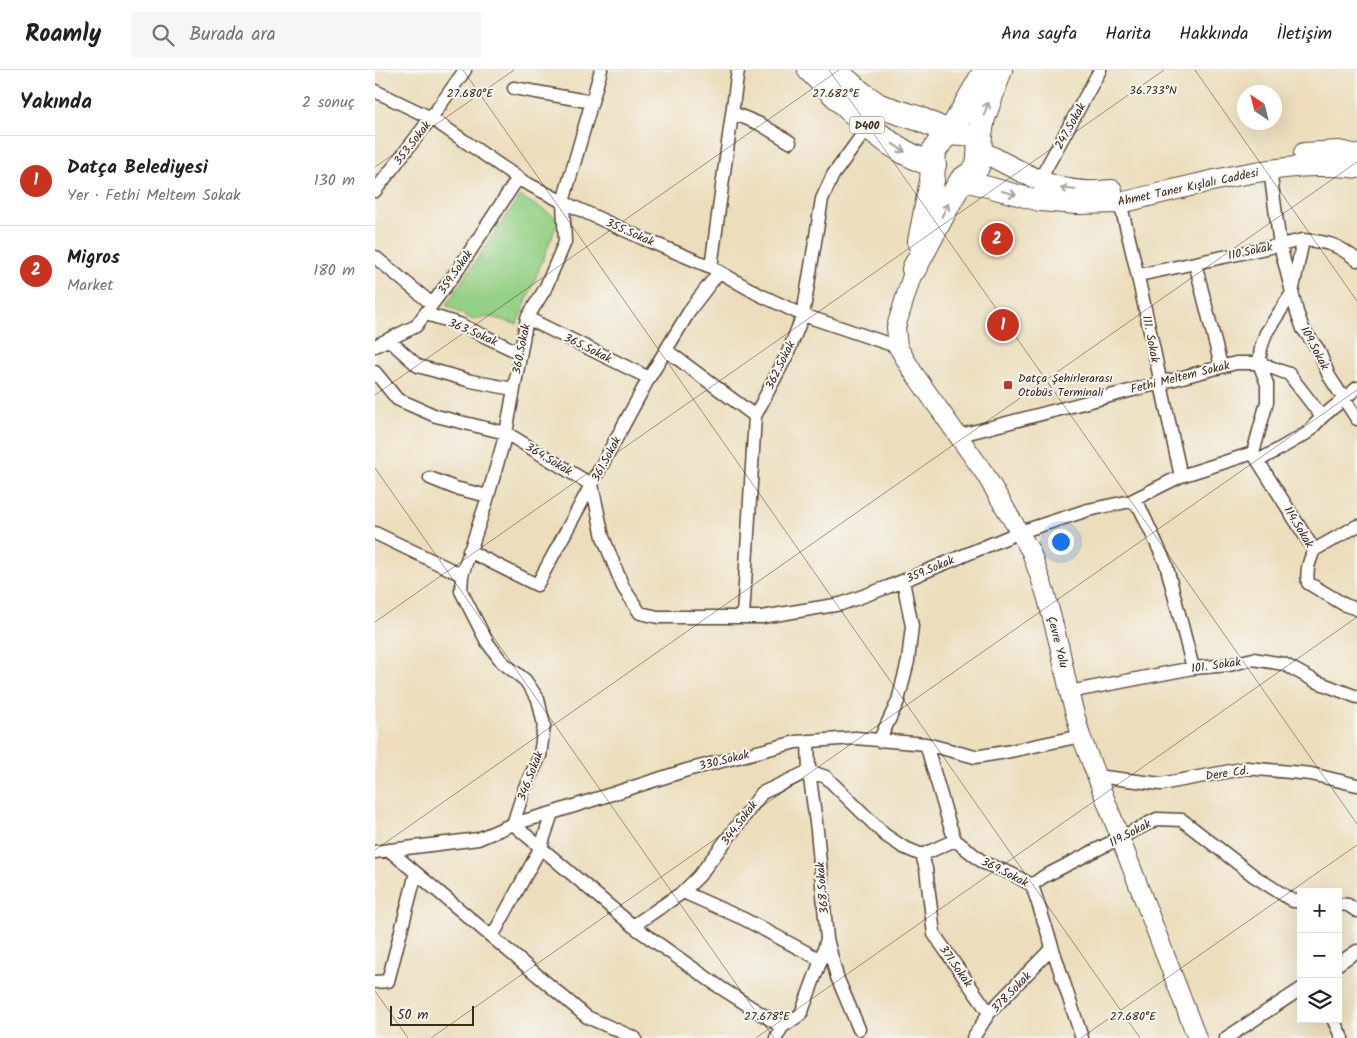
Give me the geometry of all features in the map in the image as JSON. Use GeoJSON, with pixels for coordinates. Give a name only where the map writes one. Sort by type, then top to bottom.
{"type":"FeatureCollection","features":[{"type":"Feature","properties":{"kind":"highway","name":"D400"},"geometry":{"type":"LineString","coordinates":[[810,70],[884,139],[916,160],[934,165],[945,176],[962,180]]}},
{"type":"Feature","properties":{"kind":"highway","name":"D400"},"geometry":{"type":"LineString","coordinates":[[834,70],[879,106],[928,122],[950,133],[971,138],[979,150]]}},
{"type":"Feature","properties":{"kind":"highway"},"geometry":{"type":"LineString","coordinates":[[914,269],[927,207],[934,165],[934,151],[937,144],[950,133],[986,70]]}},
{"type":"Feature","properties":{"kind":"highway"},"geometry":{"type":"LineString","coordinates":[[914,269],[962,180],[977,167],[983,118],[1000,70]]}},
{"type":"Feature","properties":{"kind":"main road","name":"Ahmet Taner Kışlalı Caddesi"},"geometry":{"type":"LineString","coordinates":[[979,150],[1039,181],[1058,188],[1099,192],[1258,158],[1339,151],[1357,155]]}},
{"type":"Feature","properties":{"kind":"main road","name":"Ahmet Taner Kışlalı Caddesi"},"geometry":{"type":"LineString","coordinates":[[962,180],[1040,201],[1077,204],[1120,203],[1247,173],[1286,167],[1323,166],[1357,168]]}},
{"type":"Feature","properties":{"kind":"street","name":"353.Sokak"},"geometry":{"type":"LineString","coordinates":[[375,191],[465,70]]}},
{"type":"Feature","properties":{"kind":"street","name":"360.Sokak"},"geometry":{"type":"LineString","coordinates":[[462,575],[506,433],[527,318],[545,289],[565,242],[563,202],[601,70]]}},
{"type":"Feature","properties":{"kind":"street","name":"361.Sokak"},"geometry":{"type":"LineString","coordinates":[[469,551],[537,585],[649,378],[715,270],[738,70]]}},
{"type":"Feature","properties":{"kind":"street","name":"247.Sokak"},"geometry":{"type":"LineString","coordinates":[[1039,181],[1101,70]]}},
{"type":"Feature","properties":{"kind":"street"},"geometry":{"type":"LineString","coordinates":[[514,88],[592,102]]}},
{"type":"Feature","properties":{"kind":"street","name":"355.Sokak"},"geometry":{"type":"LineString","coordinates":[[375,91],[431,118],[518,178],[563,202],[715,270],[758,294],[803,315],[898,348]]}},
{"type":"Feature","properties":{"kind":"street"},"geometry":{"type":"LineString","coordinates":[[733,113],[760,124],[790,142]]}},
{"type":"Feature","properties":{"kind":"street","name":"362.Sokak"},"geometry":{"type":"LineString","coordinates":[[743,617],[755,416],[787,355],[803,315],[822,199],[833,175],[868,126]]}},
{"type":"Feature","properties":{"kind":"street","name":"109.Sokak"},"geometry":{"type":"LineString","coordinates":[[1270,170],[1281,245],[1303,329],[1318,349],[1329,376],[1357,419]]}},
{"type":"Feature","properties":{"kind":"street","name":"359.Sokak"},"geometry":{"type":"LineString","coordinates":[[375,346],[416,326],[459,268],[518,178]]}},
{"type":"Feature","properties":{"kind":"street","name":"111. Sokak"},"geometry":{"type":"LineString","coordinates":[[1120,203],[1139,275],[1159,382],[1181,476]]}},
{"type":"Feature","properties":{"kind":"street","name":"109.Sokak"},"geometry":{"type":"LineString","coordinates":[[1259,363],[1266,333],[1292,292],[1303,240]]}},
{"type":"Feature","properties":{"kind":"street","name":"110.Sokak"},"geometry":{"type":"LineString","coordinates":[[1139,275],[1303,240],[1325,242],[1343,248],[1357,260]]}},
{"type":"Feature","properties":{"kind":"street"},"geometry":{"type":"LineString","coordinates":[[375,257],[429,309]]}},
{"type":"Feature","properties":{"kind":"street"},"geometry":{"type":"LineString","coordinates":[[1195,263],[1221,366]]}},
{"type":"Feature","properties":{"kind":"street","name":"Çevre Yolu"},"geometry":{"type":"LineString","coordinates":[[914,269],[895,327],[898,348],[985,474],[1031,552],[1046,595],[1081,736],[1197,1038]]}},
{"type":"Feature","properties":{"kind":"street","name":"363.Sokak"},"geometry":{"type":"LineString","coordinates":[[429,309],[520,353]]}},
{"type":"Feature","properties":{"kind":"street","name":"365.Sokak"},"geometry":{"type":"LineString","coordinates":[[527,318],[649,378]]}},
{"type":"Feature","properties":{"kind":"street"},"geometry":{"type":"LineString","coordinates":[[389,340],[418,366],[471,381],[513,389]]}},
{"type":"Feature","properties":{"kind":"street"},"geometry":{"type":"LineString","coordinates":[[666,350],[755,416]]}},
{"type":"Feature","properties":{"kind":"street","name":"Fethi Meltem Sokak"},"geometry":{"type":"LineString","coordinates":[[957,436],[1221,366],[1236,363],[1259,363]]}},
{"type":"Feature","properties":{"kind":"street"},"geometry":{"type":"LineString","coordinates":[[1259,363],[1289,374],[1322,417]]}},
{"type":"Feature","properties":{"kind":"street"},"geometry":{"type":"LineString","coordinates":[[1255,457],[1267,402],[1267,384],[1259,363]]}},
{"type":"Feature","properties":{"kind":"street","name":"364.Sokak"},"geometry":{"type":"LineString","coordinates":[[375,372],[397,399],[435,416],[506,433],[592,485]]}},
{"type":"Feature","properties":{"kind":"street","name":"359.Sokak"},"geometry":{"type":"LineString","coordinates":[[592,485],[603,537],[623,588],[640,613],[658,617],[762,617],[841,604],[903,581],[1020,532],[1088,510],[1131,501],[1181,476],[1255,457],[1307,433],[1322,417],[1357,388]]}},
{"type":"Feature","properties":{"kind":"street","name":"114.Sokak"},"geometry":{"type":"LineString","coordinates":[[1255,457],[1314,550],[1308,562],[1306,574],[1308,582],[1345,605],[1357,609]]}},
{"type":"Feature","properties":{"kind":"street"},"geometry":{"type":"LineString","coordinates":[[430,478],[455,488],[488,496]]}},
{"type":"Feature","properties":{"kind":"street"},"geometry":{"type":"LineString","coordinates":[[1131,501],[1140,508],[1166,564],[1193,668]]}},
{"type":"Feature","properties":{"kind":"street"},"geometry":{"type":"LineString","coordinates":[[1314,550],[1357,526]]}},
{"type":"Feature","properties":{"kind":"street"},"geometry":{"type":"LineString","coordinates":[[375,534],[462,575]]}},
{"type":"Feature","properties":{"kind":"street","name":"346.Sokak"},"geometry":{"type":"LineString","coordinates":[[462,575],[461,591],[487,642],[502,662],[525,680],[538,699],[544,725],[540,756],[525,787],[513,824]]}},
{"type":"Feature","properties":{"kind":"street"},"geometry":{"type":"LineString","coordinates":[[879,740],[898,701],[908,661],[912,626],[903,581]]}},
{"type":"Feature","properties":{"kind":"street","name":"101. Sokak"},"geometry":{"type":"LineString","coordinates":[[1069,692],[1193,668],[1253,659],[1284,664],[1315,682],[1357,697]]}},
{"type":"Feature","properties":{"kind":"street","name":"330.Sokak"},"geometry":{"type":"LineString","coordinates":[[375,852],[478,839],[513,824],[687,770],[796,742],[855,738],[879,740],[926,744],[975,757],[1081,736]]}},
{"type":"Feature","properties":{"kind":"street","name":"368.Sokak"},"geometry":{"type":"LineString","coordinates":[[808,741],[809,771],[817,830],[827,939],[837,977],[859,1029]]}},
{"type":"Feature","properties":{"kind":"street"},"geometry":{"type":"LineString","coordinates":[[809,771],[826,777],[885,835],[903,847],[922,855],[955,840],[926,744]]}},
{"type":"Feature","properties":{"kind":"street","name":"Dere Cd."},"geometry":{"type":"LineString","coordinates":[[1096,776],[1161,784],[1247,768],[1311,774],[1357,785]]}},
{"type":"Feature","properties":{"kind":"street","name":"344.Sokak"},"geometry":{"type":"LineString","coordinates":[[633,926],[683,892],[699,876],[762,793],[809,771]]}},
{"type":"Feature","properties":{"kind":"street"},"geometry":{"type":"LineString","coordinates":[[492,937],[541,847],[552,813]]}},
{"type":"Feature","properties":{"kind":"street","name":"119.Sokak"},"geometry":{"type":"LineString","coordinates":[[1033,885],[1043,877],[1157,819],[1182,820],[1254,876],[1293,901],[1297,901]]}},
{"type":"Feature","properties":{"kind":"street"},"geometry":{"type":"LineString","coordinates":[[513,824],[633,926],[721,988],[779,1032],[801,1014],[827,939]]}},
{"type":"Feature","properties":{"kind":"street","name":"369.Sokak"},"geometry":{"type":"LineString","coordinates":[[955,840],[984,863],[1033,885],[1082,1038]]}},
{"type":"Feature","properties":{"kind":"street"},"geometry":{"type":"LineString","coordinates":[[389,850],[587,1017],[635,1038]]}},
{"type":"Feature","properties":{"kind":"street","name":"371.Sokak"},"geometry":{"type":"LineString","coordinates":[[922,855],[926,869],[934,934],[989,1013]]}},
{"type":"Feature","properties":{"kind":"street"},"geometry":{"type":"LineString","coordinates":[[375,982],[388,981],[416,873]]}},
{"type":"Feature","properties":{"kind":"street"},"geometry":{"type":"LineString","coordinates":[[683,892],[744,919],[821,960]]}},
{"type":"Feature","properties":{"kind":"street"},"geometry":{"type":"LineString","coordinates":[[1342,904],[1348,905],[1357,911]]}},
{"type":"Feature","properties":{"kind":"street","name":"378.Sokak"},"geometry":{"type":"LineString","coordinates":[[973,1038],[989,1013],[1052,948]]}},
{"type":"Feature","properties":{"kind":"street"},"geometry":{"type":"LineString","coordinates":[[1342,961],[1357,952]]}},
{"type":"Feature","properties":{"kind":"street"},"geometry":{"type":"LineString","coordinates":[[1226,1038],[1297,992]]}},
{"type":"Feature","properties":{"kind":"street"},"geometry":{"type":"LineString","coordinates":[[1335,1023],[1342,1038]]}},
{"type":"Feature","properties":{"kind":"green space"},"geometry":{"type":"Polygon","coordinates":[[[520,196],[559,219],[517,324],[490,317],[473,320],[446,305],[520,196]]]}},
{"type":"Feature","properties":{"kind":"place","name":"Migros"},"geometry":{"type":"Point","coordinates":[997,239]}},
{"type":"Feature","properties":{"kind":"place","name":"Datça Belediyesi"},"geometry":{"type":"Point","coordinates":[1003,325]}},
{"type":"Feature","properties":{"kind":"place","name":"Datça Şehirlerarası Otobüs Terminali"},"geometry":{"type":"Point","coordinates":[1008,385]}}]}
